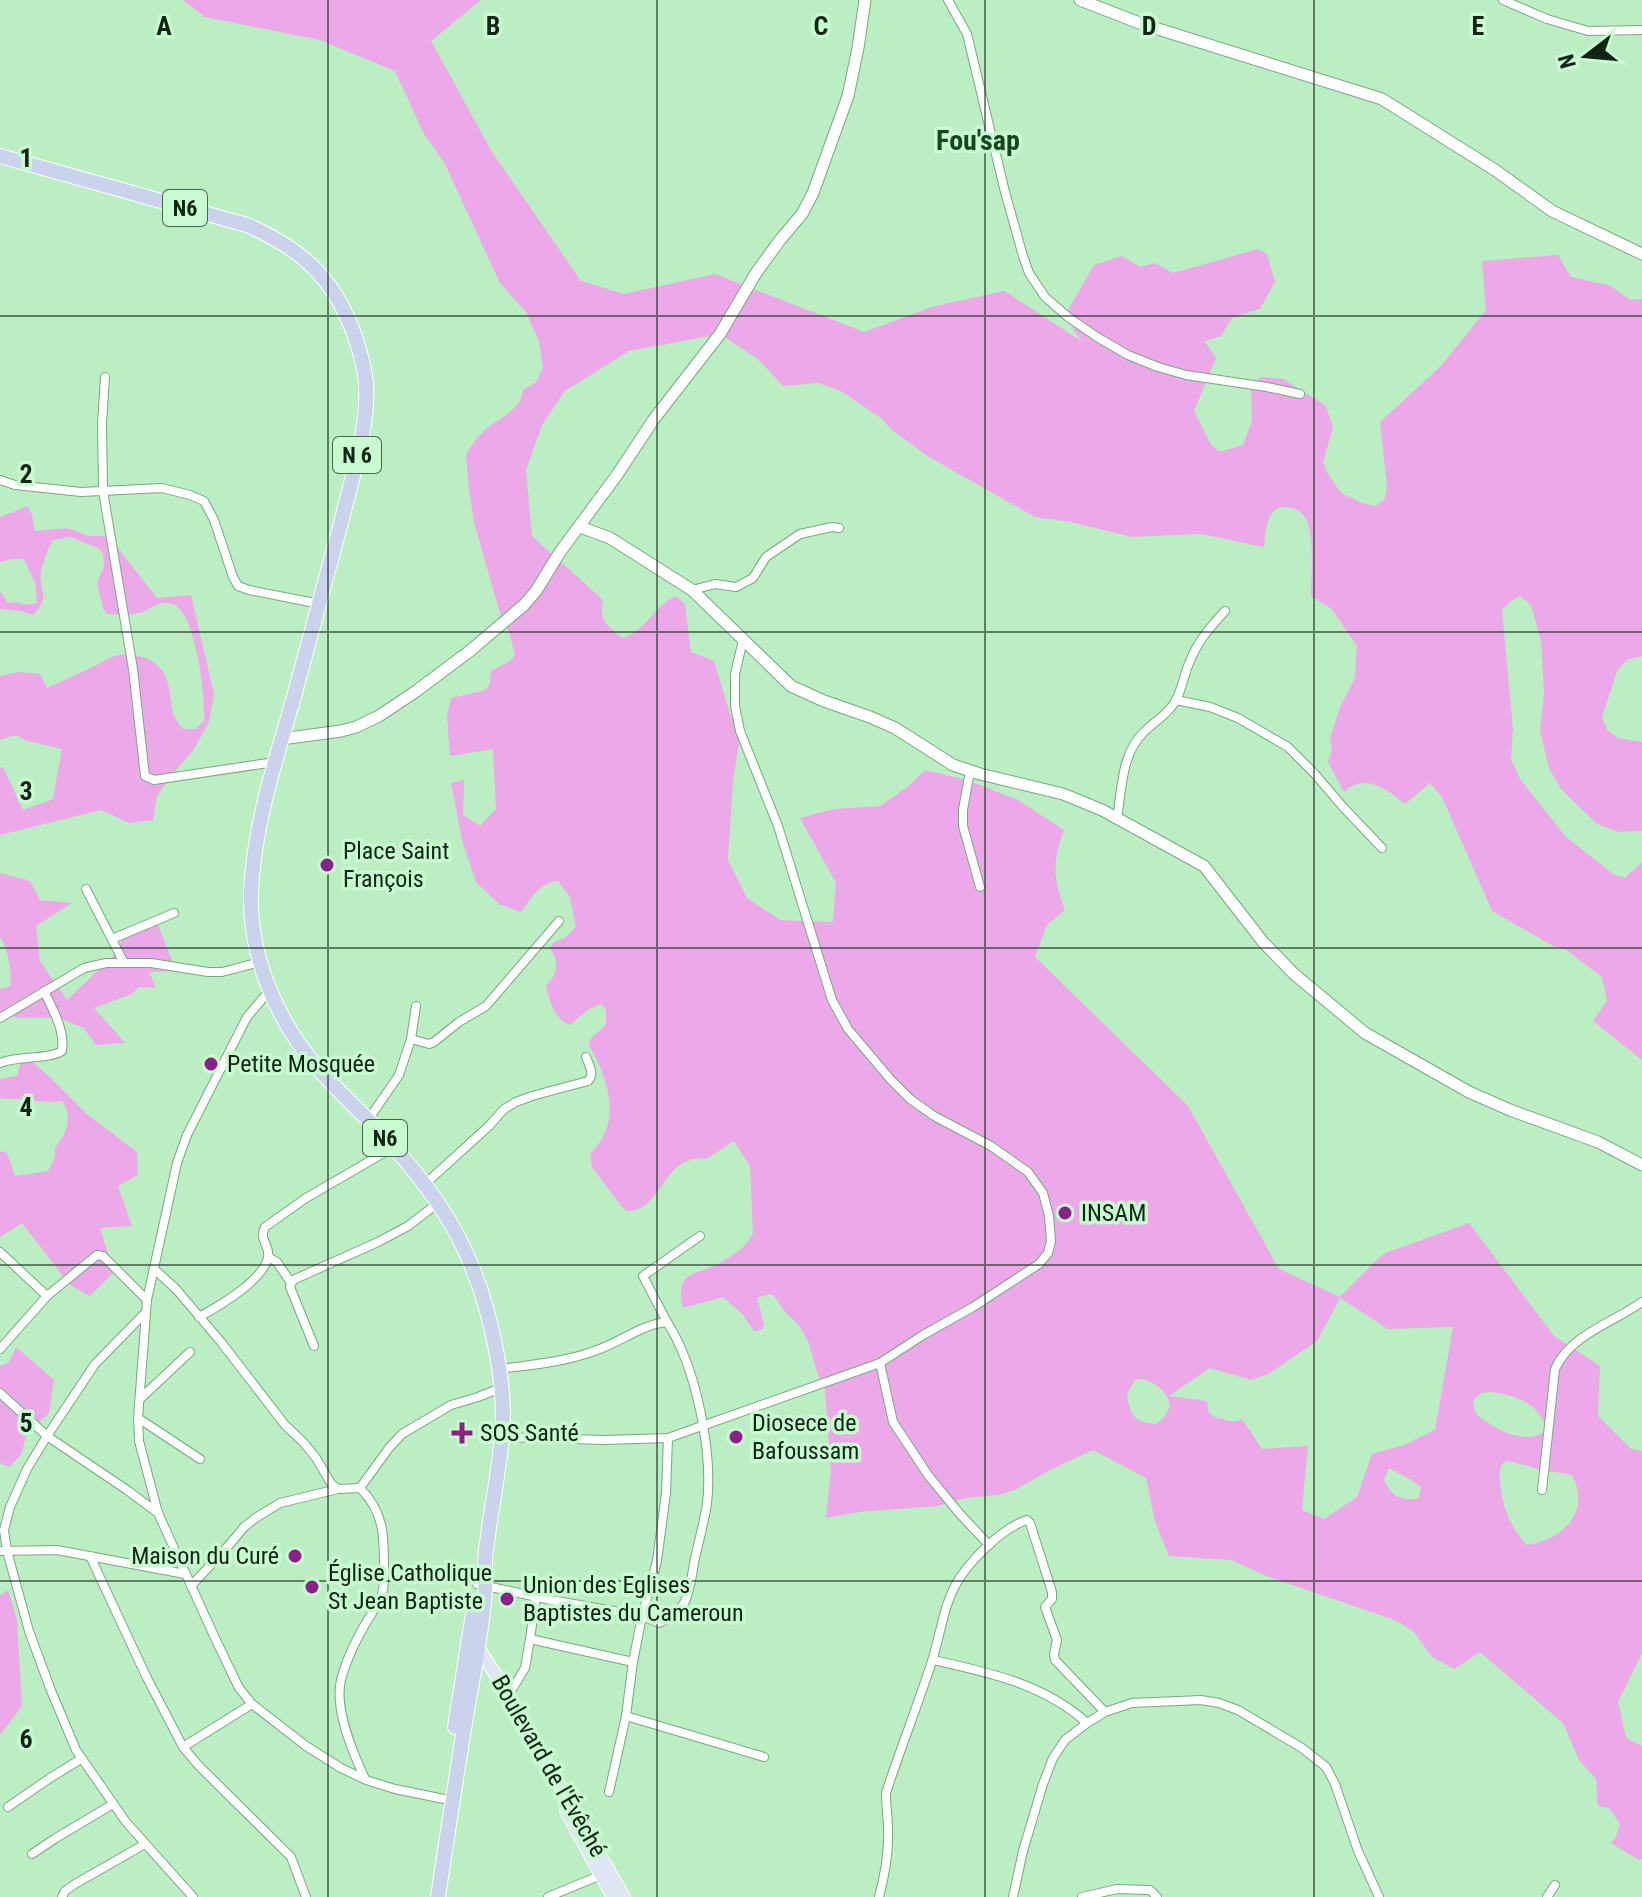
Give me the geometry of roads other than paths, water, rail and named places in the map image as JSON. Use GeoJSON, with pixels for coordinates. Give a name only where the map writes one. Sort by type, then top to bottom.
{"type":"FeatureCollection","features":[{"type":"Feature","properties":{"kind":"highway","name":"N6"},"geometry":{"type":"LineString","coordinates":[[0,156],[247,225],[266,233],[313,267],[332,287],[343,306]]}},
{"type":"Feature","properties":{"kind":"highway","name":"N 6"},"geometry":{"type":"LineString","coordinates":[[320,604],[352,477],[366,405],[362,358],[343,306]]}},
{"type":"Feature","properties":{"kind":"highway"},"geometry":{"type":"LineString","coordinates":[[269,991],[254,932],[251,893],[259,827],[320,604]]}},
{"type":"Feature","properties":{"kind":"highway","name":"N6"},"geometry":{"type":"LineString","coordinates":[[269,991],[311,1059],[425,1184],[458,1236],[474,1270],[498,1369],[502,1437],[473,1647],[429,1897]]}},
{"type":"Feature","properties":{"kind":"highway","name":"N6"},"geometry":{"type":"LineString","coordinates":[[438,1897],[448,1799]]}},
{"type":"Feature","properties":{"kind":"main road","name":"Boulevard de l'Évêché"},"geometry":{"type":"LineString","coordinates":[[473,1647],[508,1696],[613,1897]]}},
{"type":"Feature","properties":{"kind":"main road","name":"Boulevard de l'Évêché"},"geometry":{"type":"LineString","coordinates":[[473,1647],[517,1727],[624,1897]]}},
{"type":"Feature","properties":{"kind":"street"},"geometry":{"type":"LineString","coordinates":[[281,739],[341,731],[379,716],[471,650],[524,605],[654,419],[720,334],[756,273],[802,214],[813,193],[848,96],[865,0]]}},
{"type":"Feature","properties":{"kind":"street"},"geometry":{"type":"LineString","coordinates":[[948,0],[967,34],[1019,243],[1029,273],[1045,297],[1097,337],[1128,355],[1158,367],[1186,375],[1300,394]]}},
{"type":"Feature","properties":{"kind":"street"},"geometry":{"type":"LineString","coordinates":[[1080,0],[1142,24],[1382,99],[1495,170],[1552,211],[1642,254]]}},
{"type":"Feature","properties":{"kind":"street"},"geometry":{"type":"LineString","coordinates":[[1503,0],[1547,19],[1588,31],[1642,30]]}},
{"type":"Feature","properties":{"kind":"street"},"geometry":{"type":"LineString","coordinates":[[105,377],[103,491],[133,669],[145,776],[154,780],[276,762]]}},
{"type":"Feature","properties":{"kind":"street"},"geometry":{"type":"LineString","coordinates":[[0,480],[51,490],[81,492],[162,488],[190,495],[204,501],[238,586],[320,604]]}},
{"type":"Feature","properties":{"kind":"street"},"geometry":{"type":"LineString","coordinates":[[580,527],[610,538],[692,590],[791,686],[895,728],[953,765],[1063,794],[1102,810],[1204,866],[1263,942],[1324,1001],[1365,1033],[1469,1092],[1598,1142],[1642,1165]]}},
{"type":"Feature","properties":{"kind":"street"},"geometry":{"type":"LineString","coordinates":[[692,590],[715,584],[736,587],[753,578],[766,557],[800,534],[839,528]]}},
{"type":"Feature","properties":{"kind":"street"},"geometry":{"type":"LineString","coordinates":[[1117,819],[1131,747],[1143,732],[1166,714],[1176,700],[1190,659],[1207,630],[1225,611]]}},
{"type":"Feature","properties":{"kind":"street"},"geometry":{"type":"LineString","coordinates":[[502,1437],[668,1438],[880,1363],[1039,1264],[1048,1253],[1051,1241],[1049,1216],[1043,1193],[1028,1172],[991,1146],[934,1116],[910,1099],[855,1038],[832,1000],[778,826],[740,731],[735,706],[735,674],[743,640]]}},
{"type":"Feature","properties":{"kind":"street"},"geometry":{"type":"LineString","coordinates":[[1176,700],[1210,707],[1238,718],[1288,747],[1382,848]]}},
{"type":"Feature","properties":{"kind":"street"},"geometry":{"type":"LineString","coordinates":[[970,771],[963,826],[980,887]]}},
{"type":"Feature","properties":{"kind":"street"},"geometry":{"type":"LineString","coordinates":[[86,889],[124,963]]}},
{"type":"Feature","properties":{"kind":"street"},"geometry":{"type":"LineString","coordinates":[[112,939],[174,913]]}},
{"type":"Feature","properties":{"kind":"street"},"geometry":{"type":"LineString","coordinates":[[411,1039],[429,1044],[434,1042],[486,1006],[559,921]]}},
{"type":"Feature","properties":{"kind":"street"},"geometry":{"type":"LineString","coordinates":[[0,1018],[84,968],[106,963],[151,963],[222,972],[260,962]]}},
{"type":"Feature","properties":{"kind":"street"},"geometry":{"type":"LineString","coordinates":[[0,1063],[26,1056],[55,1055],[62,1051],[62,1035],[44,991]]}},
{"type":"Feature","properties":{"kind":"street"},"geometry":{"type":"LineString","coordinates":[[269,991],[247,1017],[187,1135],[177,1163],[147,1300],[138,1418],[139,1441],[148,1482],[185,1574],[239,1688],[252,1704],[306,1746],[341,1768],[395,1789],[448,1799]]}},
{"type":"Feature","properties":{"kind":"street"},"geometry":{"type":"LineString","coordinates":[[368,1120],[399,1075],[411,1039],[416,1006]]}},
{"type":"Feature","properties":{"kind":"street"},"geometry":{"type":"LineString","coordinates":[[425,1184],[504,1109],[532,1096],[588,1081],[592,1073],[586,1057]]}},
{"type":"Feature","properties":{"kind":"street"},"geometry":{"type":"LineString","coordinates":[[199,1317],[257,1275],[268,1257],[262,1232],[275,1218],[394,1147]]}},
{"type":"Feature","properties":{"kind":"street"},"geometry":{"type":"LineString","coordinates":[[291,1283],[408,1226],[438,1203]]}},
{"type":"Feature","properties":{"kind":"street"},"geometry":{"type":"LineString","coordinates":[[482,1585],[642,1616],[659,1623],[673,1618],[681,1609],[707,1506],[706,1448],[688,1366],[677,1337],[643,1276],[700,1236]]}},
{"type":"Feature","properties":{"kind":"street"},"geometry":{"type":"LineString","coordinates":[[0,1252],[47,1296]]}},
{"type":"Feature","properties":{"kind":"street"},"geometry":{"type":"LineString","coordinates":[[0,1349],[47,1296],[97,1255],[103,1256],[147,1300]]}},
{"type":"Feature","properties":{"kind":"street"},"geometry":{"type":"LineString","coordinates":[[268,1257],[277,1262],[291,1283],[314,1346]]}},
{"type":"Feature","properties":{"kind":"street"},"geometry":{"type":"LineString","coordinates":[[154,1269],[176,1289],[221,1342],[285,1425],[316,1458],[332,1485],[339,1489]]}},
{"type":"Feature","properties":{"kind":"street"},"geometry":{"type":"LineString","coordinates":[[1542,1490],[1555,1369],[1560,1357],[1586,1336],[1642,1302]]}},
{"type":"Feature","properties":{"kind":"street"},"geometry":{"type":"LineString","coordinates":[[146,1312],[95,1364],[27,1469],[10,1507],[3,1551],[39,1660],[81,1759],[145,1844],[193,1897]]}},
{"type":"Feature","properties":{"kind":"street"},"geometry":{"type":"LineString","coordinates":[[498,1369],[539,1364],[596,1351],[660,1322],[667,1322]]}},
{"type":"Feature","properties":{"kind":"street"},"geometry":{"type":"LineString","coordinates":[[140,1398],[190,1352]]}},
{"type":"Feature","properties":{"kind":"street"},"geometry":{"type":"LineString","coordinates":[[880,1363],[893,1422],[928,1475],[989,1545]]}},
{"type":"Feature","properties":{"kind":"street"},"geometry":{"type":"LineString","coordinates":[[360,1488],[402,1434],[451,1405],[501,1388]]}},
{"type":"Feature","properties":{"kind":"street"},"geometry":{"type":"LineString","coordinates":[[0,1393],[47,1436],[158,1513]]}},
{"type":"Feature","properties":{"kind":"street"},"geometry":{"type":"LineString","coordinates":[[138,1418],[200,1459]]}},
{"type":"Feature","properties":{"kind":"street"},"geometry":{"type":"LineString","coordinates":[[609,1792],[626,1716],[642,1616],[657,1561],[666,1493],[668,1438]]}},
{"type":"Feature","properties":{"kind":"street"},"geometry":{"type":"LineString","coordinates":[[191,1586],[244,1527],[280,1503],[339,1489],[360,1488],[370,1498],[382,1527],[384,1583],[379,1602],[358,1638],[340,1682],[340,1703],[350,1743],[366,1780]]}},
{"type":"Feature","properties":{"kind":"street"},"geometry":{"type":"LineString","coordinates":[[879,1897],[886,1869],[889,1835],[886,1793],[933,1660],[941,1625],[957,1583],[974,1560],[1019,1523],[1027,1520],[1030,1523],[1052,1592],[1052,1599],[1045,1607],[1057,1640],[1055,1660],[1105,1712]]}},
{"type":"Feature","properties":{"kind":"street"},"geometry":{"type":"LineString","coordinates":[[3,1551],[57,1550],[185,1574]]}},
{"type":"Feature","properties":{"kind":"street"},"geometry":{"type":"LineString","coordinates":[[90,1556],[183,1747],[291,1857],[306,1897]]}},
{"type":"Feature","properties":{"kind":"street"},"geometry":{"type":"LineString","coordinates":[[508,1696],[525,1668],[536,1597]]}},
{"type":"Feature","properties":{"kind":"street"},"geometry":{"type":"LineString","coordinates":[[530,1639],[633,1662]]}},
{"type":"Feature","properties":{"kind":"street"},"geometry":{"type":"LineString","coordinates":[[933,1660],[1017,1682],[1064,1703],[1087,1723]]}},
{"type":"Feature","properties":{"kind":"street"},"geometry":{"type":"LineString","coordinates":[[1013,1897],[1034,1814],[1053,1758],[1065,1740],[1105,1712],[1125,1705],[1209,1700],[1238,1710],[1302,1748],[1326,1767],[1379,1897]]}},
{"type":"Feature","properties":{"kind":"street"},"geometry":{"type":"LineString","coordinates":[[183,1747],[252,1704]]}},
{"type":"Feature","properties":{"kind":"street"},"geometry":{"type":"LineString","coordinates":[[626,1716],[764,1757]]}},
{"type":"Feature","properties":{"kind":"street"},"geometry":{"type":"LineString","coordinates":[[8,1807],[81,1759]]}},
{"type":"Feature","properties":{"kind":"street"},"geometry":{"type":"LineString","coordinates":[[32,1854],[113,1804]]}},
{"type":"Feature","properties":{"kind":"street"},"geometry":{"type":"LineString","coordinates":[[62,1897],[75,1884],[145,1844]]}},
{"type":"Feature","properties":{"kind":"street"},"geometry":{"type":"LineString","coordinates":[[548,1897],[601,1875]]}},
{"type":"Feature","properties":{"kind":"street"},"geometry":{"type":"LineString","coordinates":[[1547,1897],[1555,1885]]}},
{"type":"Feature","properties":{"kind":"street"},"geometry":{"type":"LineString","coordinates":[[1082,1897],[1122,1889],[1150,1890],[1157,1897]]}},
{"type":"Feature","properties":{"kind":"place","name":"Place Saint François"},"geometry":{"type":"Point","coordinates":[327,865]}},
{"type":"Feature","properties":{"kind":"place","name":"Petite Mosquée"},"geometry":{"type":"Point","coordinates":[211,1064]}},
{"type":"Feature","properties":{"kind":"place","name":"INSAM"},"geometry":{"type":"Point","coordinates":[1065,1213]}},
{"type":"Feature","properties":{"kind":"place","name":"SOS Santé"},"geometry":{"type":"Point","coordinates":[462,1433]}},
{"type":"Feature","properties":{"kind":"place","name":"Diosece de Bafoussam"},"geometry":{"type":"Point","coordinates":[736,1437]}},
{"type":"Feature","properties":{"kind":"place","name":"Maison du Curé"},"geometry":{"type":"Point","coordinates":[295,1556]}},
{"type":"Feature","properties":{"kind":"place","name":"Église Catholique St Jean Baptiste"},"geometry":{"type":"Point","coordinates":[312,1587]}},
{"type":"Feature","properties":{"kind":"place","name":"Union des Eglises Baptistes du Cameroun"},"geometry":{"type":"Point","coordinates":[507,1599]}},
{"type":"Feature","properties":{"kind":"district","name":"Fou'sap"},"geometry":{"type":"Point","coordinates":[978,140]}}]}
